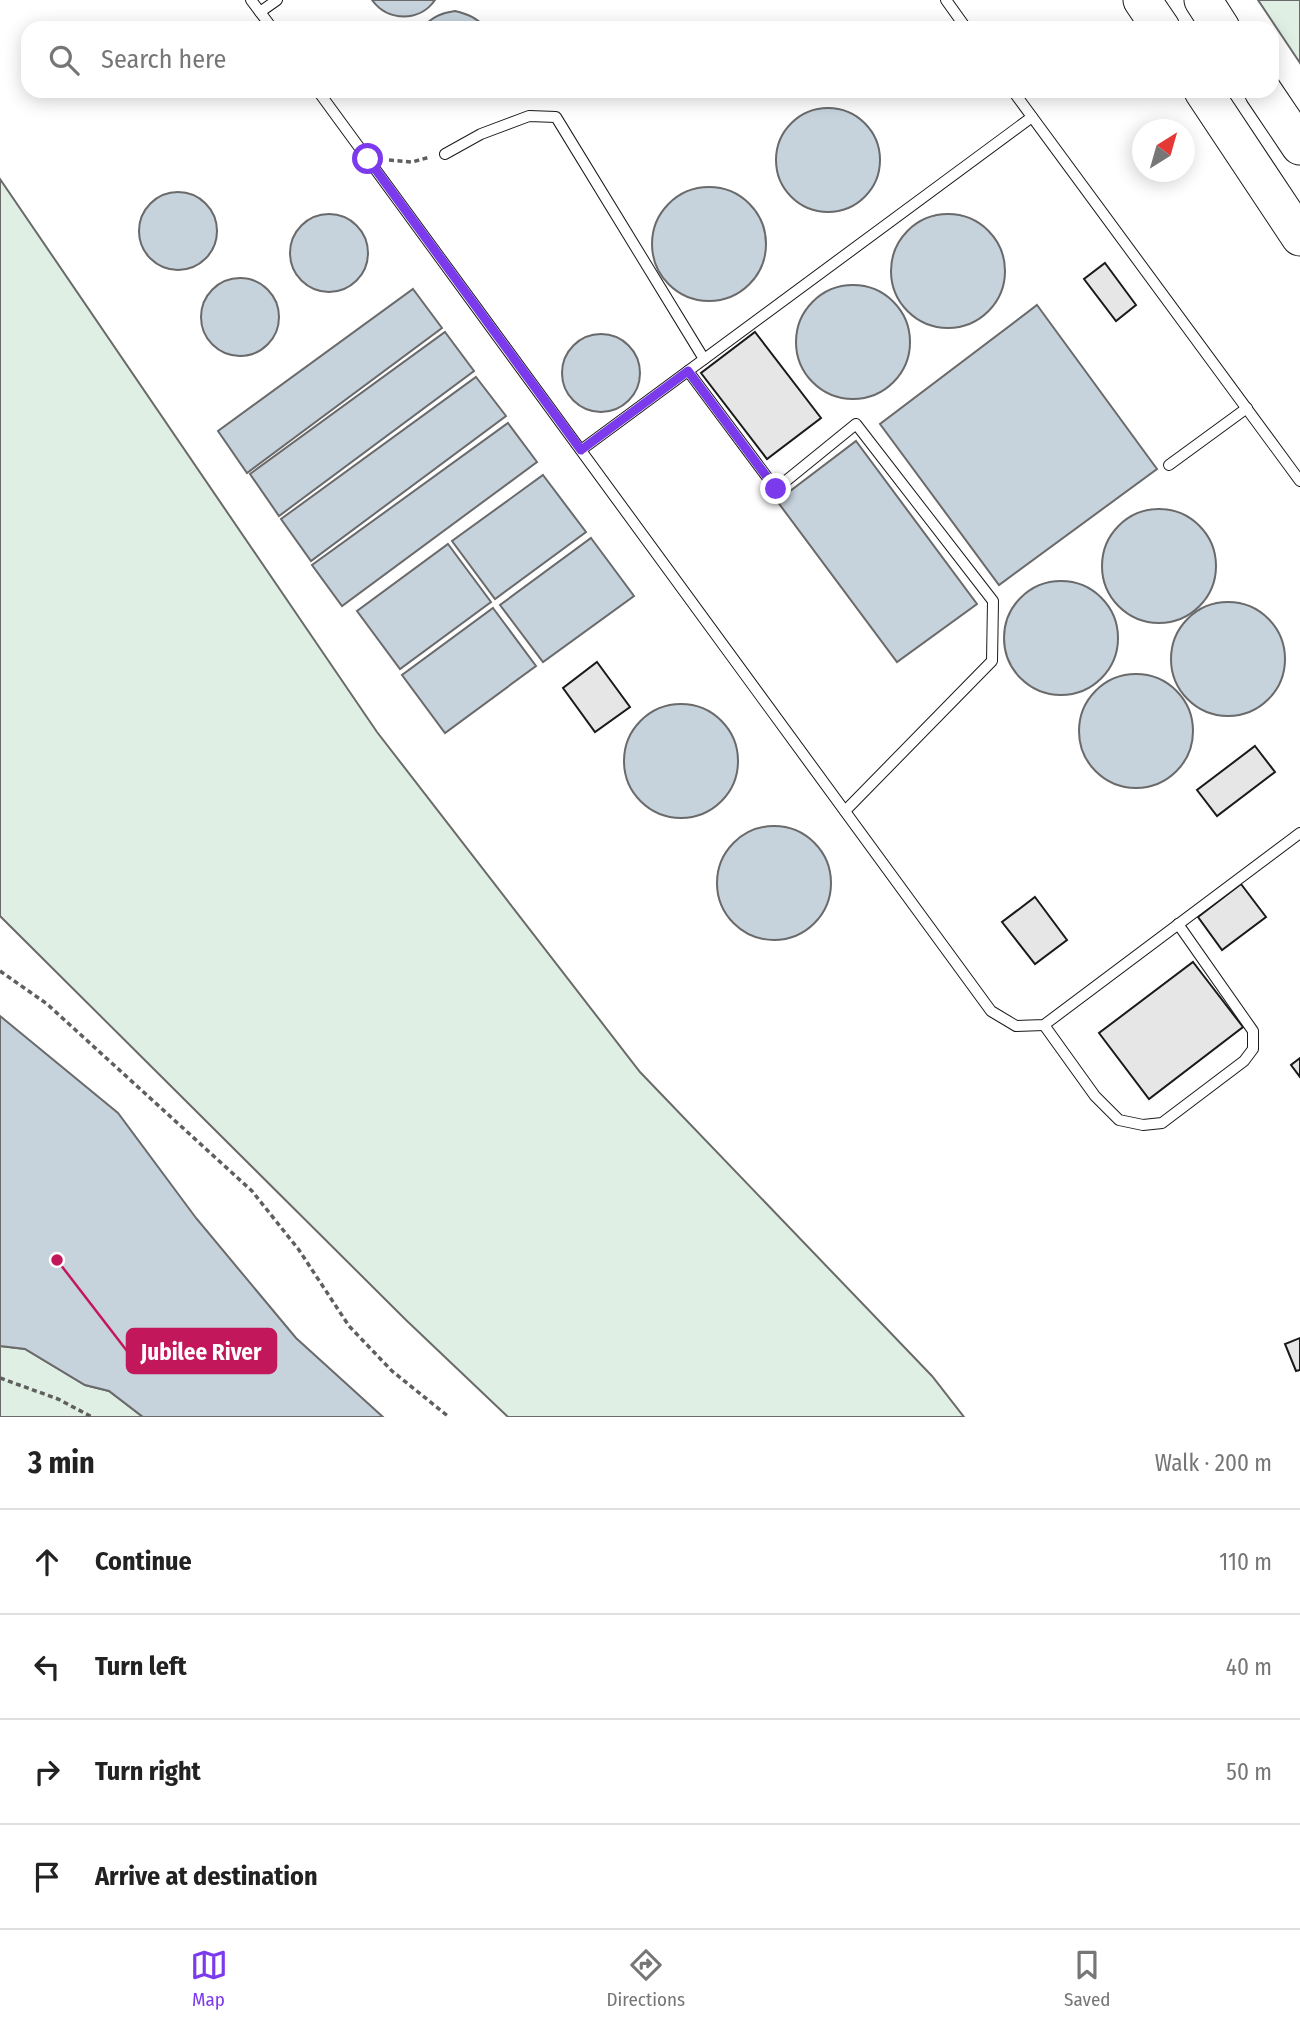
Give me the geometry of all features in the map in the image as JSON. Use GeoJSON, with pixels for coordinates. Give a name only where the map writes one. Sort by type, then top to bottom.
{"type":"FeatureCollection","features":[{"type":"Feature","properties":{"kind":"highway"},"geometry":{"type":"LineString","coordinates":[[1142,0],[1156,21]]}},
{"type":"Feature","properties":{"kind":"highway"},"geometry":{"type":"LineString","coordinates":[[1203,0],[1216,21]]}},
{"type":"Feature","properties":{"kind":"highway"},"geometry":{"type":"LineString","coordinates":[[1208,98],[1300,237]]}},
{"type":"Feature","properties":{"kind":"highway"},"geometry":{"type":"LineString","coordinates":[[1268,98],[1300,146]]}},
{"type":"Feature","properties":{"kind":"lane"},"geometry":{"type":"LineString","coordinates":[[251,0],[267,21]]}},
{"type":"Feature","properties":{"kind":"lane"},"geometry":{"type":"LineString","coordinates":[[260,12],[277,0]]}},
{"type":"Feature","properties":{"kind":"lane"},"geometry":{"type":"LineString","coordinates":[[946,0],[961,21]]}},
{"type":"Feature","properties":{"kind":"lane"},"geometry":{"type":"LineString","coordinates":[[323,98],[991,1011],[1016,1026],[1044,1025],[1300,833]]}},
{"type":"Feature","properties":{"kind":"lane"},"geometry":{"type":"LineString","coordinates":[[1018,98],[1300,481]]}},
{"type":"Feature","properties":{"kind":"lane"},"geometry":{"type":"LineString","coordinates":[[445,154],[481,134],[529,116],[556,117],[704,359]]}},
{"type":"Feature","properties":{"kind":"lane"},"geometry":{"type":"LineString","coordinates":[[581,450],[1032,117]]}},
{"type":"Feature","properties":{"kind":"lane"},"geometry":{"type":"LineString","coordinates":[[688,371],[776,489],[856,424],[993,601],[992,661],[845,811]]}},
{"type":"Feature","properties":{"kind":"lane"},"geometry":{"type":"LineString","coordinates":[[1169,465],[1247,408]]}},
{"type":"Feature","properties":{"kind":"lane"},"geometry":{"type":"LineString","coordinates":[[1044,1025],[1095,1096],[1119,1120],[1143,1125],[1162,1124],[1244,1061],[1253,1049],[1253,1031],[1178,924]]}},
{"type":"Feature","properties":{"kind":"path"},"geometry":{"type":"LineString","coordinates":[[368,159],[412,162],[445,154]]}},
{"type":"Feature","properties":{"kind":"path"},"geometry":{"type":"LineString","coordinates":[[0,971],[47,1004],[252,1191],[299,1250],[349,1326],[392,1371],[449,1417]]}},
{"type":"Feature","properties":{"kind":"path"},"geometry":{"type":"LineString","coordinates":[[0,1378],[58,1399],[92,1417]]}},
{"type":"Feature","properties":{"kind":"green space"},"geometry":{"type":"Polygon","coordinates":[[[1258,0],[1300,0],[1300,63],[1279,32],[1279,21],[1272,21],[1258,0]]]}},
{"type":"Feature","properties":{"kind":"green space"},"geometry":{"type":"Polygon","coordinates":[[[0,179],[377,732],[640,1072],[932,1376],[964,1417],[508,1417],[406,1320],[0,916],[0,179]]]}},
{"type":"Feature","properties":{"kind":"green space"},"geometry":{"type":"Polygon","coordinates":[[[0,1346],[25,1349],[85,1385],[109,1391],[143,1417],[0,1417],[0,1346]]]}},
{"type":"Feature","properties":{"kind":"shaded area"},"geometry":{"type":"Polygon","coordinates":[[[372,0],[435,0],[421,12],[404,16],[386,12],[372,0]]]}},
{"type":"Feature","properties":{"kind":"shaded area"},"geometry":{"type":"Polygon","coordinates":[[[455,11],[478,21],[429,21],[455,11]]]}},
{"type":"Feature","properties":{"kind":"shaded area"},"geometry":{"type":"Polygon","coordinates":[[[828,108],[848,112],[865,123],[876,140],[880,160],[876,180],[865,197],[848,208],[828,212],[808,208],[791,197],[780,180],[776,160],[780,140],[791,123],[808,112],[828,108]]]}},
{"type":"Feature","properties":{"kind":"shaded area"},"geometry":{"type":"Polygon","coordinates":[[[709,187],[731,192],[749,204],[761,222],[766,244],[761,266],[749,284],[731,296],[709,301],[687,296],[669,284],[657,266],[652,244],[657,222],[669,204],[687,192],[709,187]]]}},
{"type":"Feature","properties":{"kind":"shaded area"},"geometry":{"type":"Polygon","coordinates":[[[178,192],[193,195],[205,204],[214,216],[217,231],[214,246],[205,258],[193,267],[178,270],[163,267],[151,258],[142,246],[139,231],[142,216],[151,204],[163,195],[178,192]]]}},
{"type":"Feature","properties":{"kind":"shaded area"},"geometry":{"type":"Polygon","coordinates":[[[329,214],[344,217],[356,226],[365,238],[368,253],[365,268],[356,280],[344,289],[329,292],[314,289],[302,280],[293,268],[290,253],[293,238],[302,226],[314,217],[329,214]]]}},
{"type":"Feature","properties":{"kind":"shaded area"},"geometry":{"type":"Polygon","coordinates":[[[948,214],[970,219],[988,231],[1000,249],[1005,271],[1000,293],[988,311],[970,323],[948,328],[926,323],[908,311],[896,293],[891,271],[896,249],[908,231],[926,219],[948,214]]]}},
{"type":"Feature","properties":{"kind":"shaded area"},"geometry":{"type":"Polygon","coordinates":[[[240,278],[255,281],[267,290],[276,302],[279,317],[276,332],[267,344],[255,353],[240,356],[225,353],[213,344],[204,332],[201,317],[204,302],[213,290],[225,281],[240,278]]]}},
{"type":"Feature","properties":{"kind":"shaded area"},"geometry":{"type":"Polygon","coordinates":[[[853,285],[875,290],[893,302],[905,320],[910,342],[905,364],[893,382],[875,394],[853,399],[831,394],[813,382],[801,364],[796,342],[801,320],[813,302],[831,290],[853,285]]]}},
{"type":"Feature","properties":{"kind":"shaded area"},"geometry":{"type":"Polygon","coordinates":[[[413,289],[442,328],[247,473],[218,431],[413,289]]]}},
{"type":"Feature","properties":{"kind":"shaded area"},"geometry":{"type":"Polygon","coordinates":[[[1037,305],[1157,469],[999,585],[880,424],[1037,305]]]}},
{"type":"Feature","properties":{"kind":"shaded area"},"geometry":{"type":"Polygon","coordinates":[[[445,332],[474,371],[279,516],[250,474],[445,332]]]}},
{"type":"Feature","properties":{"kind":"shaded area"},"geometry":{"type":"Polygon","coordinates":[[[601,334],[616,337],[628,346],[637,358],[640,373],[637,388],[628,400],[616,409],[601,412],[586,409],[574,400],[565,388],[562,373],[565,358],[574,346],[586,337],[601,334]]]}},
{"type":"Feature","properties":{"kind":"shaded area"},"geometry":{"type":"Polygon","coordinates":[[[476,377],[506,416],[311,561],[281,519],[476,377]]]}},
{"type":"Feature","properties":{"kind":"shaded area"},"geometry":{"type":"Polygon","coordinates":[[[508,423],[537,462],[342,606],[312,565],[508,423]]]}},
{"type":"Feature","properties":{"kind":"shaded area"},"geometry":{"type":"Polygon","coordinates":[[[856,441],[977,604],[897,662],[777,501],[856,441]]]}},
{"type":"Feature","properties":{"kind":"shaded area"},"geometry":{"type":"Polygon","coordinates":[[[543,475],[586,532],[495,599],[452,541],[543,475]]]}},
{"type":"Feature","properties":{"kind":"shaded area"},"geometry":{"type":"Polygon","coordinates":[[[1159,509],[1181,514],[1199,526],[1211,544],[1216,566],[1211,588],[1199,606],[1181,618],[1159,623],[1137,618],[1119,606],[1107,588],[1102,566],[1107,544],[1119,526],[1137,514],[1159,509]]]}},
{"type":"Feature","properties":{"kind":"shaded area"},"geometry":{"type":"Polygon","coordinates":[[[591,538],[634,596],[543,662],[500,605],[591,538]]]}},
{"type":"Feature","properties":{"kind":"shaded area"},"geometry":{"type":"Polygon","coordinates":[[[448,544],[491,602],[400,669],[357,611],[448,544]]]}},
{"type":"Feature","properties":{"kind":"shaded area"},"geometry":{"type":"Polygon","coordinates":[[[1061,581],[1083,586],[1101,598],[1113,616],[1118,638],[1113,660],[1101,678],[1083,690],[1061,695],[1039,690],[1021,678],[1009,660],[1004,638],[1009,616],[1021,598],[1039,586],[1061,581]]]}},
{"type":"Feature","properties":{"kind":"shaded area"},"geometry":{"type":"Polygon","coordinates":[[[1228,602],[1250,607],[1268,619],[1280,637],[1285,659],[1280,681],[1268,699],[1250,711],[1228,716],[1206,711],[1188,699],[1176,681],[1171,659],[1176,637],[1188,619],[1206,607],[1228,602]]]}},
{"type":"Feature","properties":{"kind":"shaded area"},"geometry":{"type":"Polygon","coordinates":[[[493,608],[536,666],[445,733],[402,675],[493,608]]]}},
{"type":"Feature","properties":{"kind":"shaded area"},"geometry":{"type":"Polygon","coordinates":[[[1136,674],[1158,679],[1176,691],[1188,709],[1193,731],[1188,753],[1176,771],[1158,783],[1136,788],[1114,783],[1096,771],[1084,753],[1079,731],[1084,709],[1096,691],[1114,679],[1136,674]]]}},
{"type":"Feature","properties":{"kind":"shaded area"},"geometry":{"type":"Polygon","coordinates":[[[681,704],[703,709],[721,721],[733,739],[738,761],[733,783],[721,801],[703,813],[681,818],[659,813],[641,801],[629,783],[624,761],[629,739],[641,721],[659,709],[681,704]]]}},
{"type":"Feature","properties":{"kind":"shaded area"},"geometry":{"type":"Polygon","coordinates":[[[774,826],[796,831],[814,843],[826,861],[831,883],[826,905],[814,923],[796,935],[774,940],[752,935],[734,923],[722,905],[717,883],[722,861],[734,843],[752,831],[774,826]]]}},
{"type":"Feature","properties":{"kind":"shaded area"},"geometry":{"type":"Polygon","coordinates":[[[0,1016],[118,1113],[196,1218],[296,1338],[383,1417],[143,1417],[109,1391],[85,1385],[25,1349],[0,1346],[0,1016]]]}},
{"type":"Feature","properties":{"kind":"building"},"geometry":{"type":"Polygon","coordinates":[[[1105,263],[1136,305],[1116,321],[1084,279],[1105,263]]]}},
{"type":"Feature","properties":{"kind":"building"},"geometry":{"type":"Polygon","coordinates":[[[755,332],[821,418],[767,459],[701,373],[755,332]]]}},
{"type":"Feature","properties":{"kind":"building"},"geometry":{"type":"Polygon","coordinates":[[[597,662],[630,707],[595,732],[563,688],[597,662]]]}},
{"type":"Feature","properties":{"kind":"building"},"geometry":{"type":"Polygon","coordinates":[[[1255,746],[1275,772],[1217,816],[1197,790],[1255,746]]]}},
{"type":"Feature","properties":{"kind":"building"},"geometry":{"type":"Polygon","coordinates":[[[1241,884],[1266,917],[1222,950],[1198,917],[1241,884]]]}},
{"type":"Feature","properties":{"kind":"building"},"geometry":{"type":"Polygon","coordinates":[[[1035,897],[1067,940],[1035,964],[1002,922],[1035,897]]]}},
{"type":"Feature","properties":{"kind":"building"},"geometry":{"type":"Polygon","coordinates":[[[1193,962],[1243,1027],[1149,1099],[1099,1033],[1193,962]]]}},
{"type":"Feature","properties":{"kind":"building"},"geometry":{"type":"Polygon","coordinates":[[[1300,1058],[1300,1077],[1291,1065],[1300,1058]]]}},
{"type":"Feature","properties":{"kind":"building"},"geometry":{"type":"Polygon","coordinates":[[[1300,1338],[1300,1370],[1296,1371],[1285,1344],[1300,1338]]]}},
{"type":"Feature","properties":{"kind":"place","name":"Jubilee River"},"geometry":{"type":"Point","coordinates":[57,1260]}},
{"type":"Feature","properties":{"kind":"route"},"geometry":{"type":"LineString","coordinates":[[368,159],[581,450],[688,371],[776,489]]}}]}
